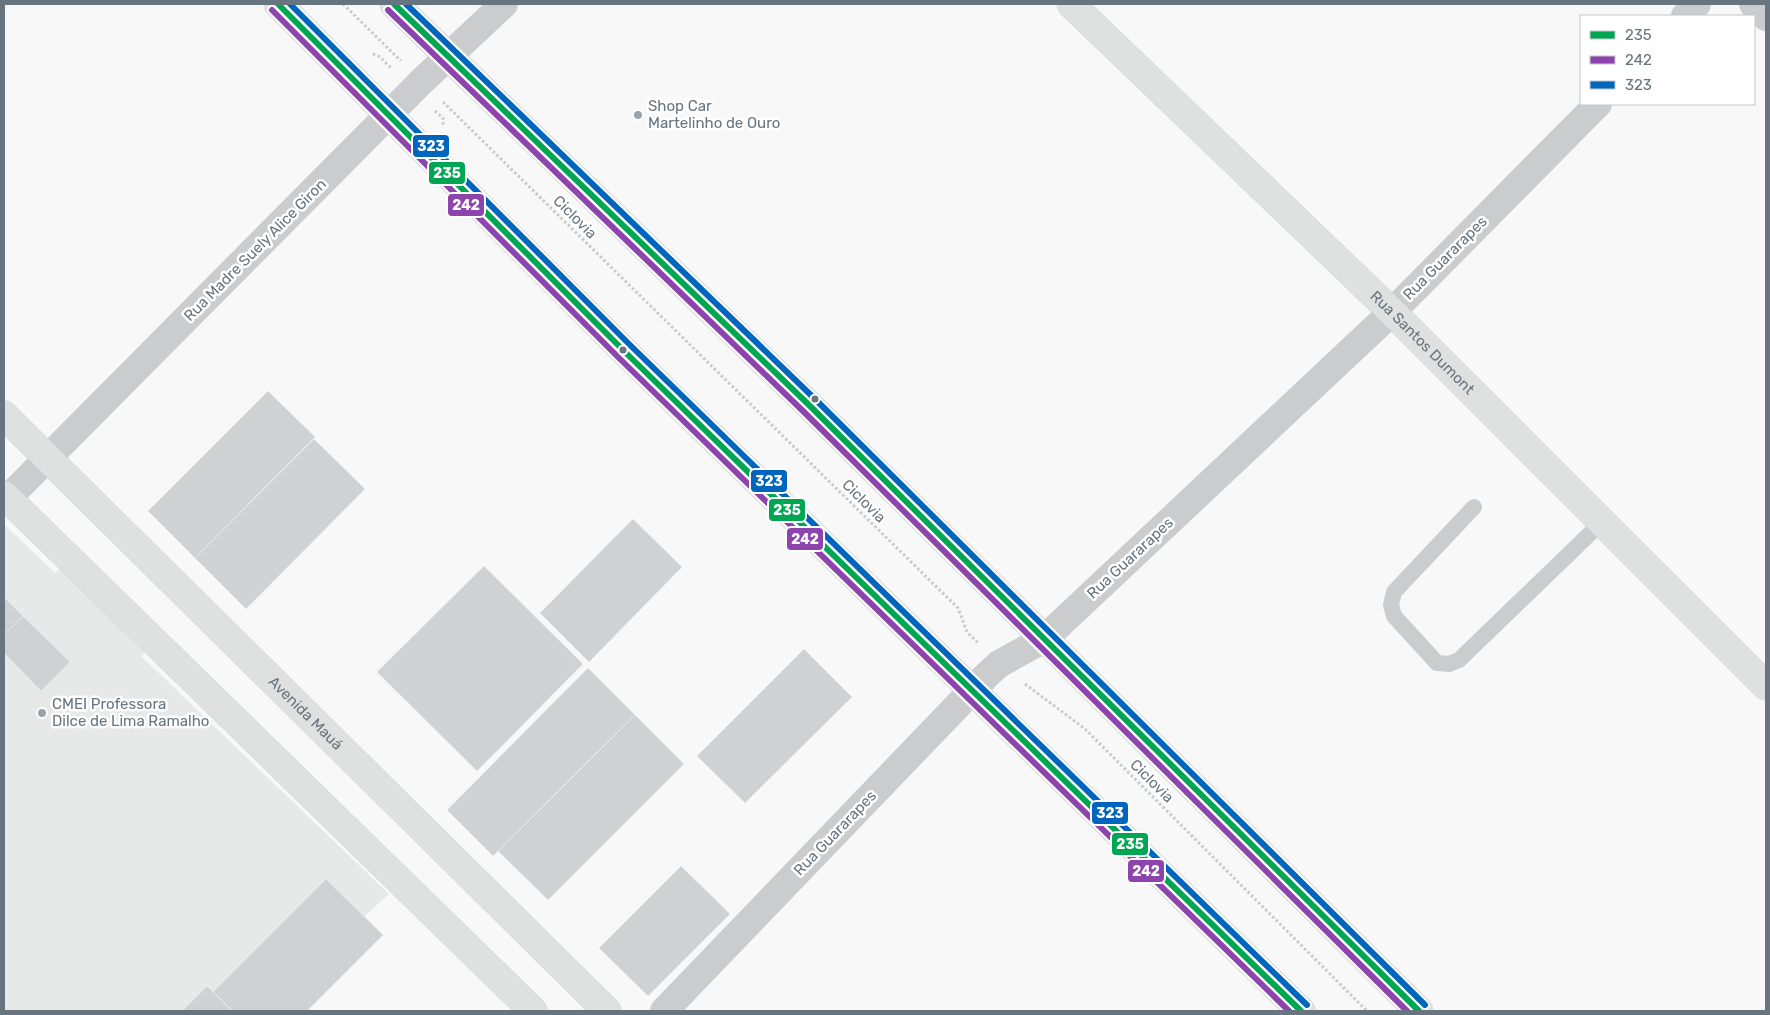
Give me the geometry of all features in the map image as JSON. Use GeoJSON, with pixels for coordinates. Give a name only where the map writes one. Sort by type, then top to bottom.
{"type":"FeatureCollection","features":[{"type":"Feature","properties":{"kind":"main road"},"geometry":{"type":"LineString","coordinates":[[278,4],[625,352],[1301,1011]]}},
{"type":"Feature","properties":{"kind":"main road"},"geometry":{"type":"LineString","coordinates":[[394,4],[810,406],[1419,1011]]}},
{"type":"Feature","properties":{"kind":"main road","name":"Rua Santos Dumont"},"geometry":{"type":"LineString","coordinates":[[1072,4],[1392,312],[1766,686]]}},
{"type":"Feature","properties":{"kind":"main road","name":"Avenida Mauá"},"geometry":{"type":"LineString","coordinates":[[4,415],[607,1011]]}},
{"type":"Feature","properties":{"kind":"main road"},"geometry":{"type":"LineString","coordinates":[[6,497],[525,1009]]}},
{"type":"Feature","properties":{"kind":"street","name":"Rua Madre Suely Alice Giron"},"geometry":{"type":"LineString","coordinates":[[6,497],[48,459],[422,81],[504,4]]}},
{"type":"Feature","properties":{"kind":"street"},"geometry":{"type":"LineString","coordinates":[[1686,15],[1697,4]]}},
{"type":"Feature","properties":{"kind":"street"},"geometry":{"type":"LineString","coordinates":[[1753,4],[1766,17]]}},
{"type":"Feature","properties":{"kind":"street","name":"Rua Guararapes"},"geometry":{"type":"LineString","coordinates":[[664,1011],[999,664],[1044,639],[1392,312],[1597,105]]}},
{"type":"Feature","properties":{"kind":"lane"},"geometry":{"type":"LineString","coordinates":[[1474,507],[1394,592],[1391,605],[1394,616],[1437,663],[1448,664],[1458,660],[1602,522]]}},
{"type":"Feature","properties":{"kind":"path","name":"Ciclovia"},"geometry":{"type":"LineString","coordinates":[[343,4],[958,608],[967,632],[999,664],[1084,728],[1367,1011]]}},
{"type":"Feature","properties":{"kind":"shaded area"},"geometry":{"type":"Polygon","coordinates":[[[4,524],[55,573],[70,559],[155,642],[141,656],[389,894],[261,1011],[4,1011],[4,524]]]}},
{"type":"Feature","properties":{"kind":"building"},"geometry":{"type":"Polygon","coordinates":[[[268,391],[315,437],[195,558],[148,511],[268,391]]]}},
{"type":"Feature","properties":{"kind":"building"},"geometry":{"type":"Polygon","coordinates":[[[314,439],[365,489],[246,609],[195,558],[314,439]]]}},
{"type":"Feature","properties":{"kind":"building"},"geometry":{"type":"Polygon","coordinates":[[[633,519],[682,567],[589,662],[540,613],[633,519]]]}},
{"type":"Feature","properties":{"kind":"building"},"geometry":{"type":"Polygon","coordinates":[[[484,566],[583,664],[477,771],[377,672],[484,566]]]}},
{"type":"Feature","properties":{"kind":"building"},"geometry":{"type":"Polygon","coordinates":[[[4,597],[23,616],[4,635],[4,597]]]}},
{"type":"Feature","properties":{"kind":"building"},"geometry":{"type":"Polygon","coordinates":[[[23,616],[70,662],[41,691],[4,653],[4,635],[23,616]]]}},
{"type":"Feature","properties":{"kind":"building"},"geometry":{"type":"Polygon","coordinates":[[[804,649],[852,697],[745,803],[697,756],[804,649]]]}},
{"type":"Feature","properties":{"kind":"building"},"geometry":{"type":"Polygon","coordinates":[[[588,668],[635,715],[493,856],[447,810],[588,668]]]}},
{"type":"Feature","properties":{"kind":"building"},"geometry":{"type":"Polygon","coordinates":[[[635,715],[684,764],[548,900],[498,851],[635,715]]]}},
{"type":"Feature","properties":{"kind":"building"},"geometry":{"type":"Polygon","coordinates":[[[681,866],[730,914],[648,996],[599,948],[681,866]]]}},
{"type":"Feature","properties":{"kind":"building"},"geometry":{"type":"Polygon","coordinates":[[[326,879],[383,935],[307,1011],[233,1011],[213,992],[326,879]]]}},
{"type":"Feature","properties":{"kind":"building"},"geometry":{"type":"Polygon","coordinates":[[[207,986],[233,1011],[182,1011],[207,986]]]}},
{"type":"Feature","properties":{"kind":"transit line","name":"235"},"geometry":{"type":"LineString","coordinates":[[278,4],[625,352],[1301,1011]]}},
{"type":"Feature","properties":{"kind":"transit line","name":"323"},"geometry":{"type":"LineString","coordinates":[[290,4],[631,346],[1307,1005]]}},
{"type":"Feature","properties":{"kind":"transit line","name":"235"},"geometry":{"type":"LineString","coordinates":[[394,4],[810,406],[1419,1011]]}},
{"type":"Feature","properties":{"kind":"transit line","name":"323"},"geometry":{"type":"LineString","coordinates":[[406,4],[816,400],[1425,1005]]}},
{"type":"Feature","properties":{"kind":"transit line","name":"242"},"geometry":{"type":"LineString","coordinates":[[272,10],[619,358],[1289,1011]]}},
{"type":"Feature","properties":{"kind":"transit line","name":"242"},"geometry":{"type":"LineString","coordinates":[[388,10],[804,412],[1407,1011]]}},
{"type":"Feature","properties":{"kind":"place","name":"Shop Car Martelinho de Ouro"},"geometry":{"type":"Point","coordinates":[638,115]}},
{"type":"Feature","properties":{"kind":"place","name":"CMEI Professora Dilce de Lima Ramalho"},"geometry":{"type":"Point","coordinates":[42,713]}}]}
